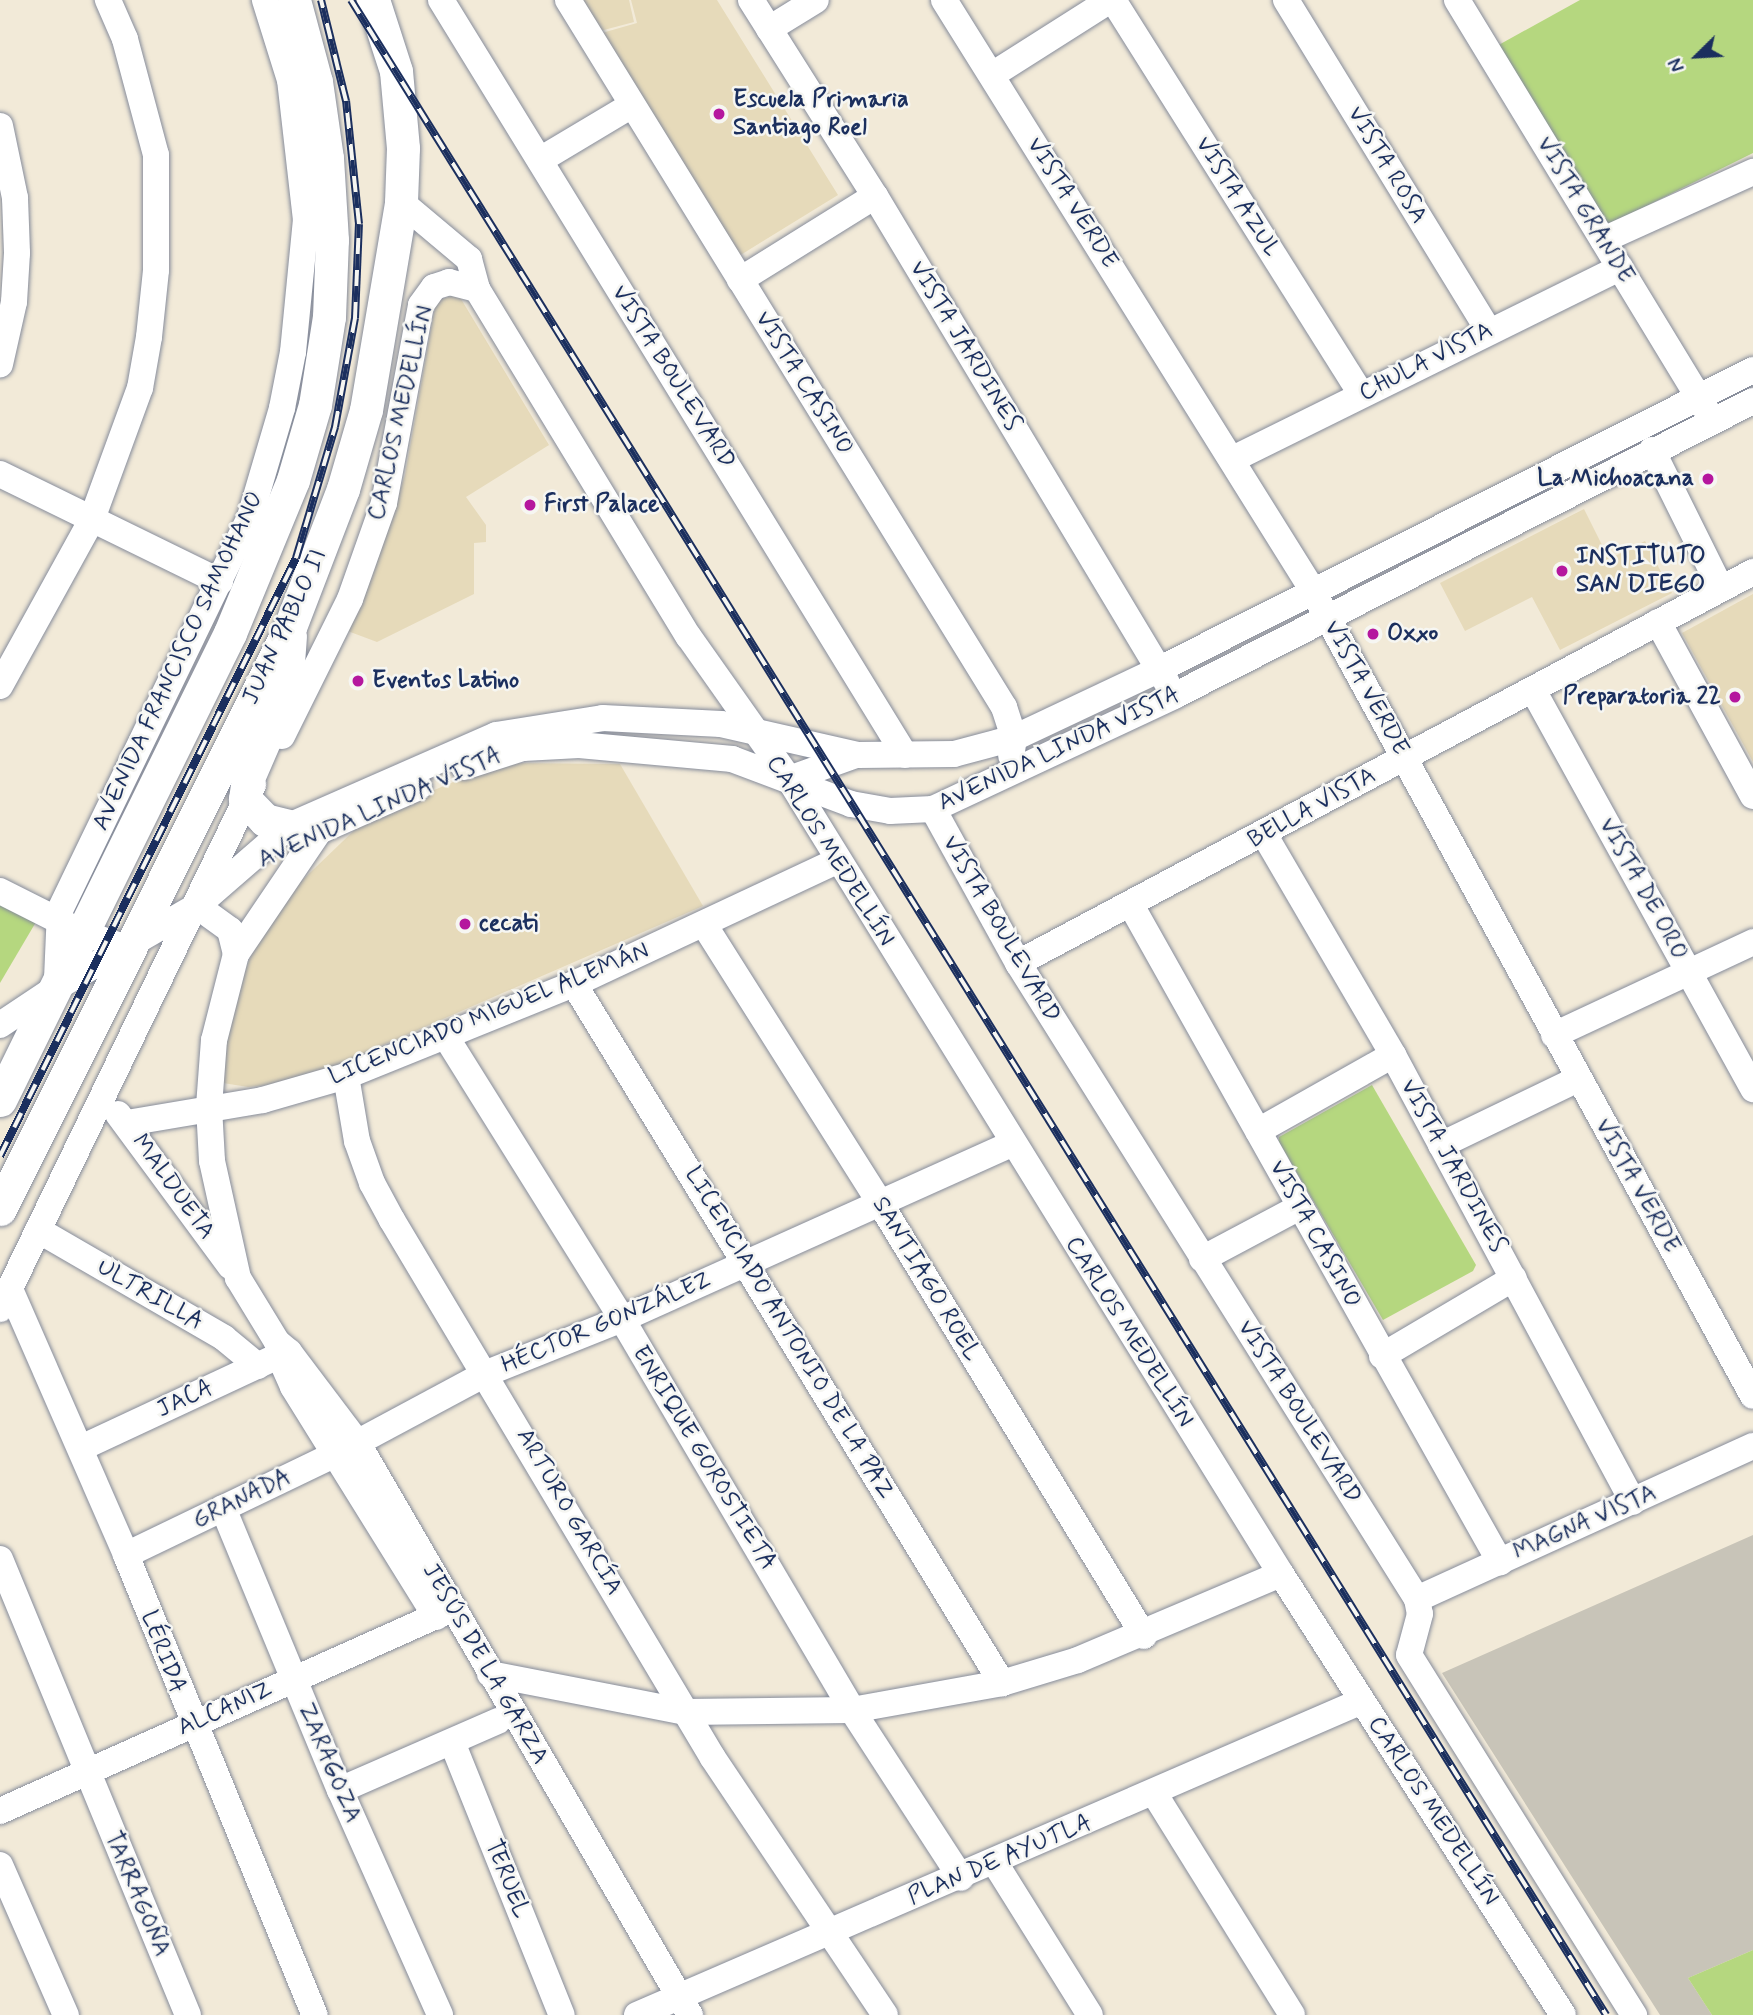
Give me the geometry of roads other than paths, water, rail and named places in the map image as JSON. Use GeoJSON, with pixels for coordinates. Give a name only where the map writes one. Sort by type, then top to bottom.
{"type":"FeatureCollection","features":[{"type":"Feature","properties":{"kind":"main road","name":"JUAN PABLO II"},"geometry":{"type":"LineString","coordinates":[[0,1100],[57,987],[71,927],[230,633],[293,480],[315,405],[329,317],[332,240],[327,159],[316,82],[294,0]]}},
{"type":"Feature","properties":{"kind":"main road","name":"JUAN PABLO II"},"geometry":{"type":"LineString","coordinates":[[0,1209],[126,948],[290,627],[334,515],[366,410],[401,202],[403,148],[396,71],[373,0]]}},
{"type":"Feature","properties":{"kind":"main road"},"geometry":{"type":"LineString","coordinates":[[290,627],[291,670],[286,690],[248,779],[245,799],[265,820],[304,828]]}},
{"type":"Feature","properties":{"kind":"street"},"geometry":{"type":"LineString","coordinates":[[0,686],[92,519],[140,388],[149,337],[157,229],[156,155],[141,93],[108,0]]}},
{"type":"Feature","properties":{"kind":"street","name":"AVENIDA FRANCISCO SAMOHANO"},"geometry":{"type":"LineString","coordinates":[[71,927],[250,517],[279,419],[293,352],[303,266],[302,156],[290,80],[265,0]]}},
{"type":"Feature","properties":{"kind":"street","name":"VISTA BOULEVARD"},"geometry":{"type":"LineString","coordinates":[[441,0],[905,755]]}},
{"type":"Feature","properties":{"kind":"street","name":"VISTA CASINO"},"geometry":{"type":"LineString","coordinates":[[568,0],[1004,707],[1014,738],[1007,774]]}},
{"type":"Feature","properties":{"kind":"street","name":"VISTA JARDINES"},"geometry":{"type":"LineString","coordinates":[[751,0],[875,196],[1174,696]]}},
{"type":"Feature","properties":{"kind":"street"},"geometry":{"type":"LineString","coordinates":[[769,29],[816,0]]}},
{"type":"Feature","properties":{"kind":"street","name":"VISTA VERDE"},"geometry":{"type":"LineString","coordinates":[[944,0],[1313,591],[1753,1396]]}},
{"type":"Feature","properties":{"kind":"street"},"geometry":{"type":"LineString","coordinates":[[992,75],[1112,0]]}},
{"type":"Feature","properties":{"kind":"street","name":"VISTA AZUL"},"geometry":{"type":"LineString","coordinates":[[1112,0],[1361,394]]}},
{"type":"Feature","properties":{"kind":"street","name":"VISTA ROSA"},"geometry":{"type":"LineString","coordinates":[[1286,0],[1488,330]]}},
{"type":"Feature","properties":{"kind":"street","name":"VISTA GRANDE"},"geometry":{"type":"LineString","coordinates":[[1457,0],[1713,421]]}},
{"type":"Feature","properties":{"kind":"street"},"geometry":{"type":"LineString","coordinates":[[540,160],[632,105]]}},
{"type":"Feature","properties":{"kind":"street"},"geometry":{"type":"LineString","coordinates":[[0,126],[15,198],[16,253],[14,302],[0,364]]}},
{"type":"Feature","properties":{"kind":"street"},"geometry":{"type":"LineString","coordinates":[[1603,240],[1753,172]]}},
{"type":"Feature","properties":{"kind":"street"},"geometry":{"type":"LineString","coordinates":[[740,279],[875,196]]}},
{"type":"Feature","properties":{"kind":"street"},"geometry":{"type":"LineString","coordinates":[[401,202],[468,260],[477,289]]}},
{"type":"Feature","properties":{"kind":"street","name":"CHULA VISTA"},"geometry":{"type":"LineString","coordinates":[[1233,459],[1488,330],[1620,268]]}},
{"type":"Feature","properties":{"kind":"street","name":"CARLOS MEDELLÍN"},"geometry":{"type":"LineString","coordinates":[[5,1299],[104,1101],[245,799],[350,599],[384,503],[421,304],[434,287],[449,282],[477,289],[689,637],[789,779],[1012,1144],[1281,1574],[1563,2015]]}},
{"type":"Feature","properties":{"kind":"street","name":"AVENIDA LINDA VISTA"},"geometry":{"type":"LineString","coordinates":[[0,1025],[57,987],[197,906],[246,866],[304,828],[485,740],[528,727],[603,718],[721,724],[858,755],[954,754],[1014,738],[1160,669],[1753,370]]}},
{"type":"Feature","properties":{"kind":"street","name":"AVENIDA LINDA VISTA"},"geometry":{"type":"LineString","coordinates":[[304,828],[485,758],[523,747],[579,744],[732,759],[851,804],[890,811],[933,810],[1174,696],[1652,450],[1753,401]]}},
{"type":"Feature","properties":{"kind":"street"},"geometry":{"type":"LineString","coordinates":[[1652,450],[1721,589]]}},
{"type":"Feature","properties":{"kind":"street"},"geometry":{"type":"LineString","coordinates":[[0,474],[220,582]]}},
{"type":"Feature","properties":{"kind":"street","name":"BELLA VISTA"},"geometry":{"type":"LineString","coordinates":[[1018,963],[1753,572]]}},
{"type":"Feature","properties":{"kind":"street"},"geometry":{"type":"LineString","coordinates":[[1658,622],[1753,796]]}},
{"type":"Feature","properties":{"kind":"street","name":"VISTA DE ORO"},"geometry":{"type":"LineString","coordinates":[[1533,690],[1753,1088]]}},
{"type":"Feature","properties":{"kind":"street"},"geometry":{"type":"LineString","coordinates":[[789,779],[858,755]]}},
{"type":"Feature","properties":{"kind":"street","name":"VISTA BOULEVARD"},"geometry":{"type":"LineString","coordinates":[[933,810],[1018,963],[1417,1599]]}},
{"type":"Feature","properties":{"kind":"street","name":"JESÚS DE LA GARZA"},"geometry":{"type":"LineString","coordinates":[[304,828],[236,954],[214,1040],[209,1107],[212,1161],[238,1278],[275,1354],[346,1448],[444,1614],[498,1721],[680,2004]]}},
{"type":"Feature","properties":{"kind":"street","name":"VISTA JARDINES"},"geometry":{"type":"LineString","coordinates":[[1264,834],[1393,1055],[1633,1502]]}},
{"type":"Feature","properties":{"kind":"street","name":"LICENCIADO MIGUEL ALEMÁN"},"geometry":{"type":"LineString","coordinates":[[127,1124],[209,1107],[263,1100],[346,1076],[574,984],[705,926],[837,861]]}},
{"type":"Feature","properties":{"kind":"street"},"geometry":{"type":"LineString","coordinates":[[0,891],[71,927],[126,948]]}},
{"type":"Feature","properties":{"kind":"street","name":"VISTA CASINO"},"geometry":{"type":"LineString","coordinates":[[1131,905],[1500,1562]]}},
{"type":"Feature","properties":{"kind":"street"},"geometry":{"type":"LineString","coordinates":[[197,906],[230,930],[236,954]]}},
{"type":"Feature","properties":{"kind":"street","name":"SANTIAGO ROEL"},"geometry":{"type":"LineString","coordinates":[[705,926],[880,1203],[1144,1636]]}},
{"type":"Feature","properties":{"kind":"street"},"geometry":{"type":"LineString","coordinates":[[1554,1035],[1753,942]]}},
{"type":"Feature","properties":{"kind":"street","name":"LICENCIADO ANTONIO DE LA PAZ"},"geometry":{"type":"LineString","coordinates":[[574,984],[748,1263],[1002,1683]]}},
{"type":"Feature","properties":{"kind":"street","name":"ENRIQUE GOROSTIETA"},"geometry":{"type":"LineString","coordinates":[[446,1037],[622,1319],[852,1710],[961,1878]]}},
{"type":"Feature","properties":{"kind":"street"},"geometry":{"type":"LineString","coordinates":[[1258,1131],[1393,1055]]}},
{"type":"Feature","properties":{"kind":"street","name":"ARTURO GARCÍA"},"geometry":{"type":"LineString","coordinates":[[346,1076],[357,1141],[372,1183],[487,1373],[685,1712],[885,2015]]}},
{"type":"Feature","properties":{"kind":"street"},"geometry":{"type":"LineString","coordinates":[[1441,1145],[1578,1079]]}},
{"type":"Feature","properties":{"kind":"street","name":"MALDUETA"},"geometry":{"type":"LineString","coordinates":[[104,1101],[127,1124],[238,1278]]}},
{"type":"Feature","properties":{"kind":"street","name":"HÉCTOR GONZÁLEZ"},"geometry":{"type":"LineString","coordinates":[[346,1448],[487,1373],[622,1319],[1012,1144]]}},
{"type":"Feature","properties":{"kind":"street"},"geometry":{"type":"LineString","coordinates":[[1202,1259],[1300,1207]]}},
{"type":"Feature","properties":{"kind":"street","name":"ULTRILLA"},"geometry":{"type":"LineString","coordinates":[[38,1230],[224,1338],[275,1354]]}},
{"type":"Feature","properties":{"kind":"street"},"geometry":{"type":"LineString","coordinates":[[1382,1356],[1514,1278]]}},
{"type":"Feature","properties":{"kind":"street","name":"LÉRIDA"},"geometry":{"type":"LineString","coordinates":[[5,1299],[81,1448],[191,1723],[315,2015]]}},
{"type":"Feature","properties":{"kind":"street","name":"JACA"},"geometry":{"type":"LineString","coordinates":[[81,1448],[275,1354]]}},
{"type":"Feature","properties":{"kind":"street","name":"MAGNA VISTA"},"geometry":{"type":"LineString","coordinates":[[1417,1599],[1753,1446]]}},
{"type":"Feature","properties":{"kind":"street","name":"GRANADA"},"geometry":{"type":"LineString","coordinates":[[126,1555],[346,1448]]}},
{"type":"Feature","properties":{"kind":"street","name":"ZARAGOZA"},"geometry":{"type":"LineString","coordinates":[[223,1508],[340,1790],[440,2015]]}},
{"type":"Feature","properties":{"kind":"street","name":"TARRAGOÑA"},"geometry":{"type":"LineString","coordinates":[[0,1559],[188,2015]]}},
{"type":"Feature","properties":{"kind":"street"},"geometry":{"type":"LineString","coordinates":[[490,1674],[685,1712],[852,1710],[1002,1683],[1144,1636],[1281,1574]]}},
{"type":"Feature","properties":{"kind":"street"},"geometry":{"type":"LineString","coordinates":[[1417,1599],[1420,1614],[1409,1655],[1634,2015]]}},
{"type":"Feature","properties":{"kind":"street","name":"JESÚS DE LA GARZA"},"geometry":{"type":"LineString","coordinates":[[444,1614],[490,1674],[680,2004]]}},
{"type":"Feature","properties":{"kind":"street","name":"ALCANIZ"},"geometry":{"type":"LineString","coordinates":[[0,1811],[191,1723],[444,1614]]}},
{"type":"Feature","properties":{"kind":"street","name":"PLAN DE AYUTLA"},"geometry":{"type":"LineString","coordinates":[[637,2015],[680,2004],[831,1931],[961,1878],[1362,1701]]}},
{"type":"Feature","properties":{"kind":"street"},"geometry":{"type":"LineString","coordinates":[[340,1790],[498,1721]]}},
{"type":"Feature","properties":{"kind":"street","name":"TERUEL"},"geometry":{"type":"LineString","coordinates":[[453,1742],[562,2015]]}},
{"type":"Feature","properties":{"kind":"street"},"geometry":{"type":"LineString","coordinates":[[1154,1793],[1292,2015]]}},
{"type":"Feature","properties":{"kind":"street"},"geometry":{"type":"LineString","coordinates":[[995,1863],[1090,2015]]}},
{"type":"Feature","properties":{"kind":"street"},"geometry":{"type":"LineString","coordinates":[[0,1865],[66,2015]]}},
{"type":"Feature","properties":{"kind":"railway"},"geometry":{"type":"LineString","coordinates":[[0,1156],[296,558],[335,427],[355,318],[359,224],[346,101],[321,0]]}},
{"type":"Feature","properties":{"kind":"railway"},"geometry":{"type":"LineString","coordinates":[[351,0],[1606,2015]]}},
{"type":"Feature","properties":{"kind":"place","name":"Escuela Primaria Santiago Roel"},"geometry":{"type":"Point","coordinates":[719,114]}},
{"type":"Feature","properties":{"kind":"place","name":"La Michoacana"},"geometry":{"type":"Point","coordinates":[1708,479]}},
{"type":"Feature","properties":{"kind":"place","name":"First Palace"},"geometry":{"type":"Point","coordinates":[530,505]}},
{"type":"Feature","properties":{"kind":"place","name":"INSTITUTO SAN DIEGO"},"geometry":{"type":"Point","coordinates":[1562,571]}},
{"type":"Feature","properties":{"kind":"place","name":"Oxxo"},"geometry":{"type":"Point","coordinates":[1373,634]}},
{"type":"Feature","properties":{"kind":"place","name":"Eventos Latino"},"geometry":{"type":"Point","coordinates":[358,681]}},
{"type":"Feature","properties":{"kind":"place","name":"Preparatoria 22"},"geometry":{"type":"Point","coordinates":[1735,697]}},
{"type":"Feature","properties":{"kind":"place","name":"cecati"},"geometry":{"type":"Point","coordinates":[465,924]}}]}
